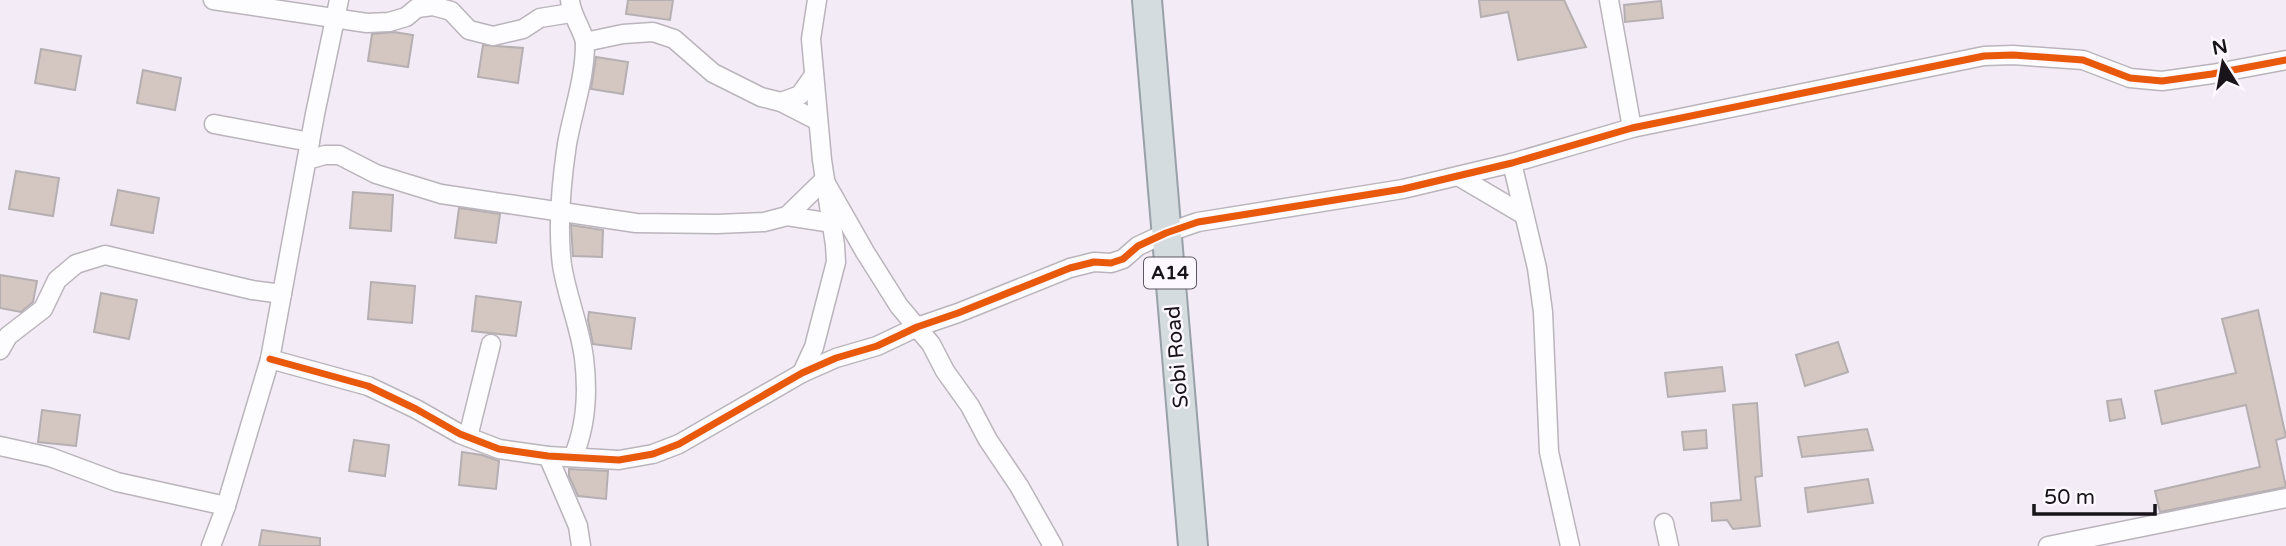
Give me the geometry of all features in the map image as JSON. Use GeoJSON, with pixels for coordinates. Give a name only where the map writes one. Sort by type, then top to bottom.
{"type":"FeatureCollection","features":[{"type":"Feature","properties":{"kind":"highway","name":"Sobi Road"},"geometry":{"type":"LineString","coordinates":[[1147,0],[1193,546]]}},
{"type":"Feature","properties":{"kind":"street"},"geometry":{"type":"LineString","coordinates":[[213,0],[367,23],[389,22],[406,17],[417,8],[433,6],[451,11],[469,30],[494,36],[523,29],[540,18],[570,6],[585,42],[559,210],[562,265],[584,358],[582,437],[573,457]]}},
{"type":"Feature","properties":{"kind":"street"},"geometry":{"type":"LineString","coordinates":[[211,546],[226,506],[270,359],[339,0]]}},
{"type":"Feature","properties":{"kind":"street"},"geometry":{"type":"LineString","coordinates":[[802,373],[814,347],[836,262],[824,180],[811,39],[817,0]]}},
{"type":"Feature","properties":{"kind":"street"},"geometry":{"type":"LineString","coordinates":[[1609,0],[1632,128]]}},
{"type":"Feature","properties":{"kind":"street"},"geometry":{"type":"LineString","coordinates":[[585,42],[624,34],[653,32],[674,39],[713,73],[818,121]]}},
{"type":"Feature","properties":{"kind":"street"},"geometry":{"type":"LineString","coordinates":[[270,359],[368,386],[468,437],[499,449],[548,456],[619,460],[653,454],[680,444],[802,373],[836,358],[877,346],[917,327],[1070,268],[1124,259],[1138,246],[1198,222],[1403,189],[1512,163],[1632,128],[1984,56],[2013,55],[2083,60],[2130,78],[2162,81],[2286,60]]}},
{"type":"Feature","properties":{"kind":"street"},"geometry":{"type":"LineString","coordinates":[[781,102],[800,95],[814,75]]}},
{"type":"Feature","properties":{"kind":"street"},"geometry":{"type":"LineString","coordinates":[[214,124],[310,142]]}},
{"type":"Feature","properties":{"kind":"street"},"geometry":{"type":"LineString","coordinates":[[307,160],[325,155],[339,155],[376,174],[442,194],[650,223],[729,224],[764,222],[787,216],[832,223]]}},
{"type":"Feature","properties":{"kind":"street"},"geometry":{"type":"LineString","coordinates":[[1512,163],[1537,268],[1543,313],[1549,452],[1570,546]]}},
{"type":"Feature","properties":{"kind":"street"},"geometry":{"type":"LineString","coordinates":[[1458,176],[1524,215]]}},
{"type":"Feature","properties":{"kind":"street"},"geometry":{"type":"LineString","coordinates":[[787,216],[824,180]]}},
{"type":"Feature","properties":{"kind":"street"},"geometry":{"type":"LineString","coordinates":[[824,180],[865,252],[899,306],[931,344],[1054,546]]}},
{"type":"Feature","properties":{"kind":"street"},"geometry":{"type":"LineString","coordinates":[[0,350],[8,337],[43,309],[57,280],[76,264],[105,255],[252,290],[282,294]]}},
{"type":"Feature","properties":{"kind":"street"},"geometry":{"type":"LineString","coordinates":[[468,437],[491,344]]}},
{"type":"Feature","properties":{"kind":"street"},"geometry":{"type":"LineString","coordinates":[[0,446],[50,457],[117,482],[226,506]]}},
{"type":"Feature","properties":{"kind":"street"},"geometry":{"type":"LineString","coordinates":[[548,456],[578,526],[581,546]]}},
{"type":"Feature","properties":{"kind":"street"},"geometry":{"type":"LineString","coordinates":[[2048,546],[2286,498]]}},
{"type":"Feature","properties":{"kind":"street"},"geometry":{"type":"LineString","coordinates":[[1664,523],[1668,546]]}},
{"type":"Feature","properties":{"kind":"building"},"geometry":{"type":"Polygon","coordinates":[[[628,0],[673,0],[670,20],[626,14],[628,0]]]}},
{"type":"Feature","properties":{"kind":"building"},"geometry":{"type":"Polygon","coordinates":[[[1479,0],[1564,0],[1586,47],[1518,60],[1508,12],[1481,17],[1479,0]]]}},
{"type":"Feature","properties":{"kind":"building"},"geometry":{"type":"Polygon","coordinates":[[[1661,1],[1663,18],[1625,22],[1624,5],[1661,1]]]}},
{"type":"Feature","properties":{"kind":"building"},"geometry":{"type":"Polygon","coordinates":[[[394,32],[413,35],[408,67],[368,61],[372,34],[394,32]]]}},
{"type":"Feature","properties":{"kind":"building"},"geometry":{"type":"Polygon","coordinates":[[[483,45],[523,48],[518,83],[478,77],[483,45]]]}},
{"type":"Feature","properties":{"kind":"building"},"geometry":{"type":"Polygon","coordinates":[[[41,49],[81,56],[75,90],[35,83],[41,49]]]}},
{"type":"Feature","properties":{"kind":"building"},"geometry":{"type":"Polygon","coordinates":[[[596,57],[628,62],[623,94],[591,89],[596,57]]]}},
{"type":"Feature","properties":{"kind":"building"},"geometry":{"type":"Polygon","coordinates":[[[143,70],[181,78],[175,110],[137,103],[143,70]]]}},
{"type":"Feature","properties":{"kind":"building"},"geometry":{"type":"Polygon","coordinates":[[[16,171],[59,178],[53,216],[9,209],[16,171]]]}},
{"type":"Feature","properties":{"kind":"building"},"geometry":{"type":"Polygon","coordinates":[[[118,190],[159,198],[153,233],[111,225],[118,190]]]}},
{"type":"Feature","properties":{"kind":"building"},"geometry":{"type":"Polygon","coordinates":[[[353,192],[393,195],[391,231],[350,228],[353,192]]]}},
{"type":"Feature","properties":{"kind":"building"},"geometry":{"type":"Polygon","coordinates":[[[459,208],[500,214],[496,243],[455,238],[459,208]]]}},
{"type":"Feature","properties":{"kind":"building"},"geometry":{"type":"Polygon","coordinates":[[[571,225],[603,230],[602,257],[573,256],[571,225]]]}},
{"type":"Feature","properties":{"kind":"building"},"geometry":{"type":"Polygon","coordinates":[[[0,275],[37,281],[33,302],[21,312],[0,308],[0,275]]]}},
{"type":"Feature","properties":{"kind":"building"},"geometry":{"type":"Polygon","coordinates":[[[371,282],[415,286],[412,323],[368,319],[371,282]]]}},
{"type":"Feature","properties":{"kind":"building"},"geometry":{"type":"Polygon","coordinates":[[[101,293],[137,300],[129,339],[94,332],[101,293]]]}},
{"type":"Feature","properties":{"kind":"building"},"geometry":{"type":"Polygon","coordinates":[[[476,296],[521,302],[516,336],[472,331],[476,296]]]}},
{"type":"Feature","properties":{"kind":"building"},"geometry":{"type":"Polygon","coordinates":[[[2258,310],[2286,437],[2276,440],[2286,487],[2160,512],[2155,491],[2260,467],[2246,405],[2162,424],[2155,391],[2236,373],[2222,319],[2258,310]]]}},
{"type":"Feature","properties":{"kind":"building"},"geometry":{"type":"Polygon","coordinates":[[[589,312],[635,318],[631,349],[593,344],[589,312]]]}},
{"type":"Feature","properties":{"kind":"building"},"geometry":{"type":"Polygon","coordinates":[[[1838,342],[1848,372],[1805,386],[1796,355],[1838,342]]]}},
{"type":"Feature","properties":{"kind":"building"},"geometry":{"type":"Polygon","coordinates":[[[1722,367],[1725,391],[1668,397],[1665,373],[1722,367]]]}},
{"type":"Feature","properties":{"kind":"building"},"geometry":{"type":"Polygon","coordinates":[[[2121,399],[2125,418],[2110,421],[2107,401],[2121,399]]]}},
{"type":"Feature","properties":{"kind":"building"},"geometry":{"type":"Polygon","coordinates":[[[1757,403],[1762,476],[1755,477],[1760,526],[1733,529],[1727,520],[1712,521],[1711,503],[1741,500],[1733,405],[1757,403]]]}},
{"type":"Feature","properties":{"kind":"building"},"geometry":{"type":"Polygon","coordinates":[[[42,410],[80,415],[76,446],[38,442],[42,410]]]}},
{"type":"Feature","properties":{"kind":"building"},"geometry":{"type":"Polygon","coordinates":[[[1867,429],[1873,450],[1802,457],[1798,437],[1867,429]]]}},
{"type":"Feature","properties":{"kind":"building"},"geometry":{"type":"Polygon","coordinates":[[[1706,430],[1707,448],[1684,450],[1682,432],[1706,430]]]}},
{"type":"Feature","properties":{"kind":"building"},"geometry":{"type":"Polygon","coordinates":[[[354,440],[389,445],[385,476],[349,471],[354,440]]]}},
{"type":"Feature","properties":{"kind":"building"},"geometry":{"type":"Polygon","coordinates":[[[462,452],[499,461],[496,489],[459,485],[462,452]]]}},
{"type":"Feature","properties":{"kind":"building"},"geometry":{"type":"Polygon","coordinates":[[[569,469],[608,471],[606,499],[578,496],[569,476],[569,469]]]}},
{"type":"Feature","properties":{"kind":"building"},"geometry":{"type":"Polygon","coordinates":[[[1868,479],[1873,503],[1808,512],[1805,488],[1868,479]]]}},
{"type":"Feature","properties":{"kind":"building"},"geometry":{"type":"Polygon","coordinates":[[[262,530],[320,538],[320,546],[259,546],[262,530]]]}},
{"type":"Feature","properties":{"kind":"cycle path"},"geometry":{"type":"LineString","coordinates":[[270,359],[368,386],[460,434],[499,449],[548,456],[619,460],[653,454],[679,444],[802,373],[836,358],[877,346],[917,327],[1070,268],[1123,259],[1138,246],[1198,222],[1403,189],[1512,163],[1632,128],[1984,56],[2013,55],[2083,60],[2130,78],[2162,81],[2286,60]]}}]}
